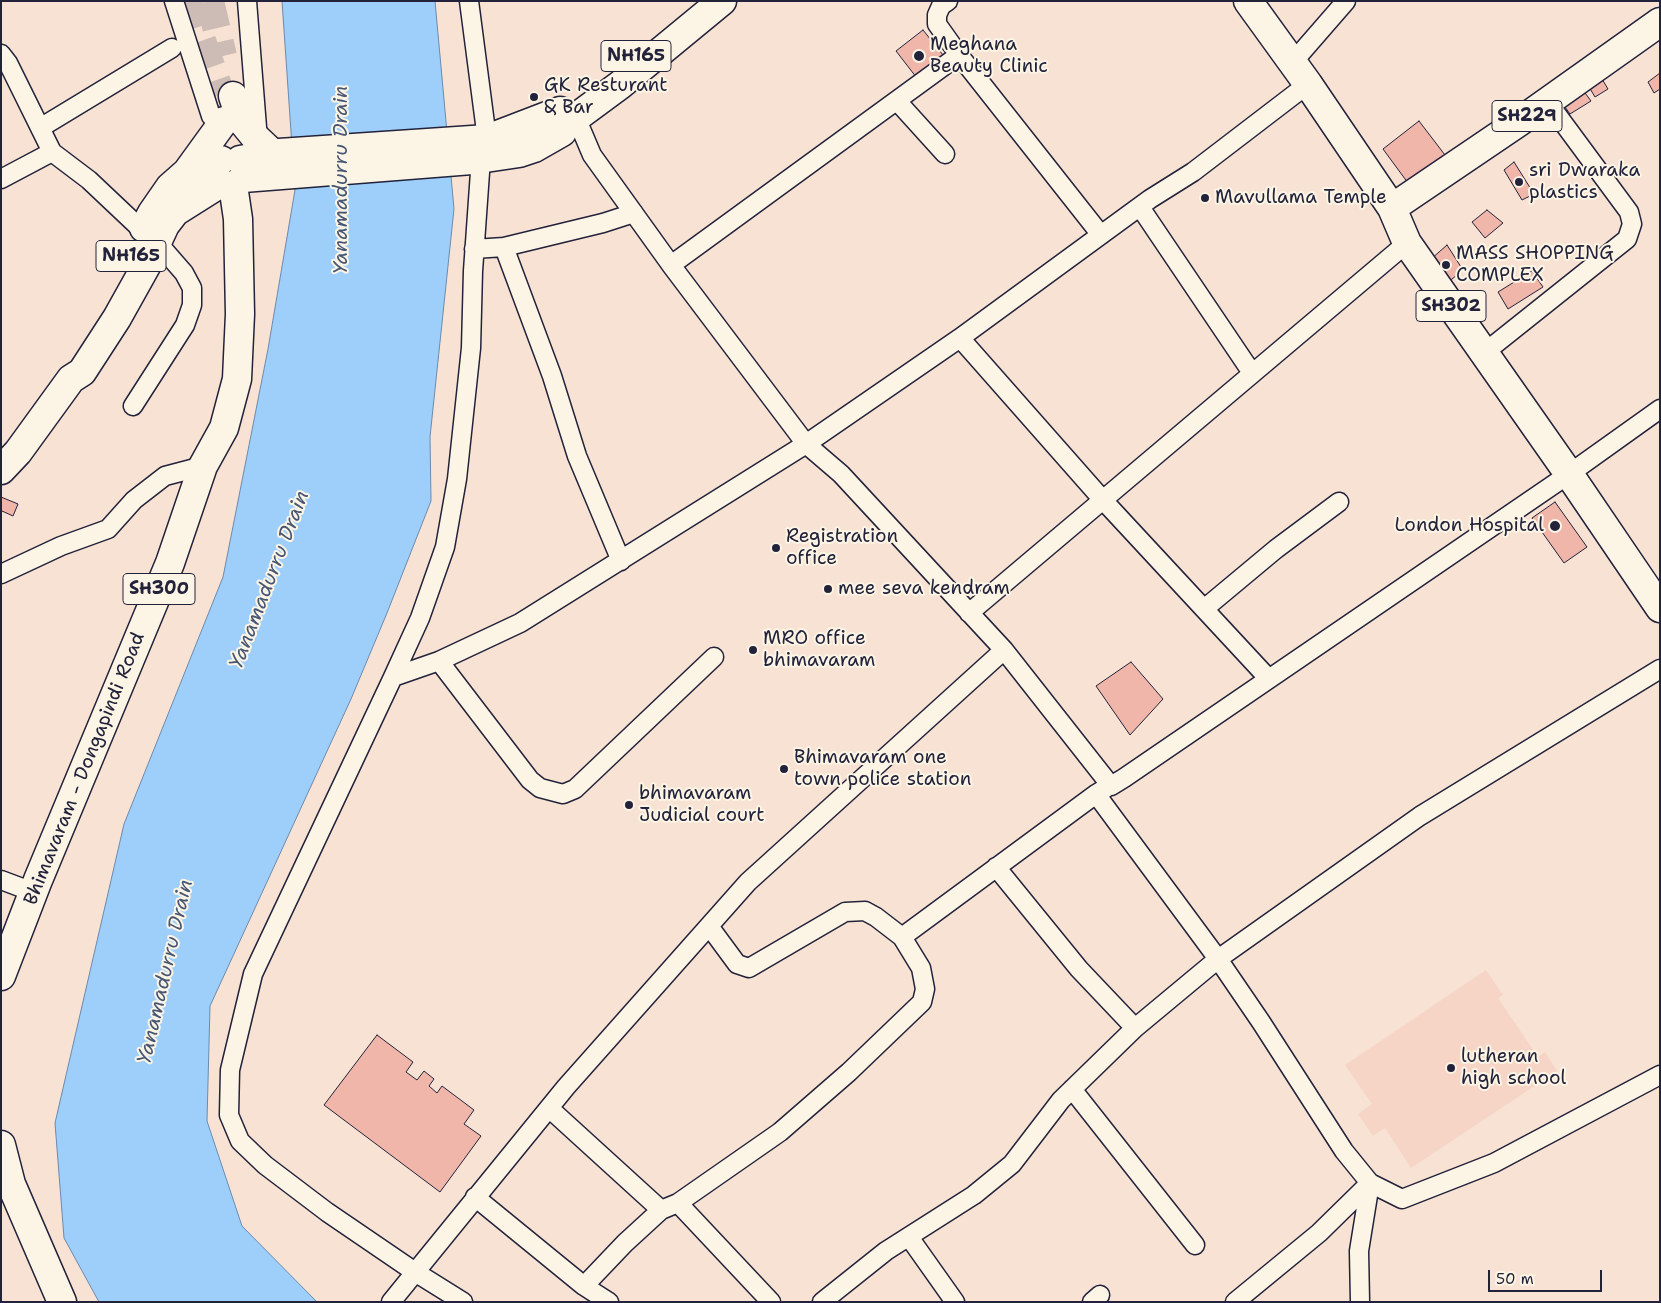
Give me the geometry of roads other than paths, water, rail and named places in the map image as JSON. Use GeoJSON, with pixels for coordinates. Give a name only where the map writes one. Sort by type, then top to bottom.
{"type":"FeatureCollection","features":[{"type":"Feature","properties":{"kind":"main road","name":"NH165"},"geometry":{"type":"LineString","coordinates":[[601,90],[626,63],[703,1]]}},
{"type":"Feature","properties":{"kind":"main road","name":"NH165"},"geometry":{"type":"LineString","coordinates":[[1,470],[18,452],[71,379],[71,370],[101,314],[150,236],[165,225],[175,212],[232,169],[251,132],[519,153],[534,148],[601,90],[722,1]]}},
{"type":"Feature","properties":{"kind":"main road","name":"SH302"},"geometry":{"type":"LineString","coordinates":[[1248,1],[1293,62],[1392,208],[1407,243],[1569,474],[1660,608]]}},
{"type":"Feature","properties":{"kind":"main road","name":"SH229"},"geometry":{"type":"LineString","coordinates":[[1392,208],[1660,22]]}},
{"type":"Feature","properties":{"kind":"main road","name":"Bhimavaram - Dongapindi Road"},"geometry":{"type":"LineString","coordinates":[[1,976],[170,563],[203,466],[224,428],[237,379],[240,314],[238,220],[232,169],[251,132]]}},
{"type":"Feature","properties":{"kind":"main road"},"geometry":{"type":"LineString","coordinates":[[187,172],[251,132]]}},
{"type":"Feature","properties":{"kind":"main road","name":"NH165"},"geometry":{"type":"LineString","coordinates":[[150,236],[152,213],[170,187],[187,172],[199,164],[232,169]]}},
{"type":"Feature","properties":{"kind":"main road"},"geometry":{"type":"LineString","coordinates":[[1,1146],[11,1184],[62,1302]]}},
{"type":"Feature","properties":{"kind":"street"},"geometry":{"type":"LineString","coordinates":[[174,1],[211,116],[251,132],[247,1]]}},
{"type":"Feature","properties":{"kind":"street"},"geometry":{"type":"LineString","coordinates":[[463,1302],[327,1212],[265,1165],[240,1141],[229,1116],[230,1070],[252,974],[420,618],[445,547],[457,480],[471,348],[478,149],[469,1]]}},
{"type":"Feature","properties":{"kind":"street"},"geometry":{"type":"LineString","coordinates":[[948,1],[941,6],[936,15],[937,24],[959,56],[1101,235]]}},
{"type":"Feature","properties":{"kind":"street"},"geometry":{"type":"LineString","coordinates":[[1293,62],[1346,1]]}},
{"type":"Feature","properties":{"kind":"street"},"geometry":{"type":"LineString","coordinates":[[40,128],[172,48]]}},
{"type":"Feature","properties":{"kind":"street"},"geometry":{"type":"LineString","coordinates":[[1,54],[8,63],[52,152],[90,180],[150,236],[184,273],[192,288],[192,305],[185,325],[133,406]]}},
{"type":"Feature","properties":{"kind":"street"},"geometry":{"type":"LineString","coordinates":[[671,265],[959,56]]}},
{"type":"Feature","properties":{"kind":"street"},"geometry":{"type":"LineString","coordinates":[[393,677],[439,661],[520,623],[806,444],[960,338],[1140,207],[1193,172],[1308,84]]}},
{"type":"Feature","properties":{"kind":"street"},"geometry":{"type":"LineString","coordinates":[[897,101],[945,154]]}},
{"type":"Feature","properties":{"kind":"street"},"geometry":{"type":"LineString","coordinates":[[1484,353],[1627,239],[1632,224],[1629,212],[1547,101]]}},
{"type":"Feature","properties":{"kind":"street"},"geometry":{"type":"LineString","coordinates":[[561,123],[592,155],[671,265],[806,444],[841,474],[1004,650],[1103,790],[1218,959],[1344,1151],[1370,1183],[1402,1199],[1494,1163],[1660,1076]]}},
{"type":"Feature","properties":{"kind":"street"},"geometry":{"type":"LineString","coordinates":[[1,179],[52,152]]}},
{"type":"Feature","properties":{"kind":"street"},"geometry":{"type":"LineString","coordinates":[[1140,207],[1252,373]]}},
{"type":"Feature","properties":{"kind":"street"},"geometry":{"type":"LineString","coordinates":[[474,249],[504,247],[603,223],[634,213]]}},
{"type":"Feature","properties":{"kind":"street"},"geometry":{"type":"LineString","coordinates":[[968,613],[1407,243]]}},
{"type":"Feature","properties":{"kind":"street"},"geometry":{"type":"LineString","coordinates":[[504,247],[552,376],[577,456],[621,561]]}},
{"type":"Feature","properties":{"kind":"street"},"geometry":{"type":"LineString","coordinates":[[960,338],[1102,499],[1269,679]]}},
{"type":"Feature","properties":{"kind":"street"},"geometry":{"type":"LineString","coordinates":[[902,937],[1103,790],[1124,778],[1569,474],[1660,409]]}},
{"type":"Feature","properties":{"kind":"street"},"geometry":{"type":"LineString","coordinates":[[1,574],[61,546],[108,529],[134,500],[165,476],[203,466]]}},
{"type":"Feature","properties":{"kind":"street"},"geometry":{"type":"LineString","coordinates":[[1204,609],[1276,549],[1339,502]]}},
{"type":"Feature","properties":{"kind":"street"},"geometry":{"type":"LineString","coordinates":[[391,1301],[549,1108],[748,882],[1004,650]]}},
{"type":"Feature","properties":{"kind":"street"},"geometry":{"type":"LineString","coordinates":[[439,661],[530,780],[540,788],[563,794],[575,789],[714,657]]}},
{"type":"Feature","properties":{"kind":"street"},"geometry":{"type":"LineString","coordinates":[[822,1302],[886,1251],[974,1195],[1012,1164],[1061,1100],[1134,1028],[1218,959],[1420,816],[1660,669]]}},
{"type":"Feature","properties":{"kind":"street"},"geometry":{"type":"LineString","coordinates":[[996,867],[1079,969],[1134,1028]]}},
{"type":"Feature","properties":{"kind":"street"},"geometry":{"type":"LineString","coordinates":[[1,880],[34,892]]}},
{"type":"Feature","properties":{"kind":"street"},"geometry":{"type":"LineString","coordinates":[[584,1286],[625,1243],[661,1210],[678,1204],[780,1132],[849,1072],[922,1002],[925,989],[921,968],[902,937],[865,911],[845,912],[749,968],[737,964],[709,926]]}},
{"type":"Feature","properties":{"kind":"street"},"geometry":{"type":"LineString","coordinates":[[1072,1090],[1196,1245]]}},
{"type":"Feature","properties":{"kind":"street"},"geometry":{"type":"LineString","coordinates":[[549,1108],[661,1210]]}},
{"type":"Feature","properties":{"kind":"street"},"geometry":{"type":"LineString","coordinates":[[1235,1302],[1319,1233],[1370,1183]]}},
{"type":"Feature","properties":{"kind":"street"},"geometry":{"type":"LineString","coordinates":[[1360,1302],[1359,1251],[1370,1183]]}},
{"type":"Feature","properties":{"kind":"street"},"geometry":{"type":"LineString","coordinates":[[475,1197],[584,1286],[609,1302]]}},
{"type":"Feature","properties":{"kind":"street"},"geometry":{"type":"LineString","coordinates":[[678,1204],[771,1302]]}},
{"type":"Feature","properties":{"kind":"street"},"geometry":{"type":"LineString","coordinates":[[909,1237],[955,1302]]}},
{"type":"Feature","properties":{"kind":"water","name":"Yanamadurru Drain"},"geometry":{"type":"Polygon","coordinates":[[[282,1],[435,1],[454,209],[430,437],[431,501],[351,699],[210,1006],[207,1121],[242,1226],[317,1302],[99,1302],[64,1238],[55,1123],[124,824],[223,577],[268,349],[295,190],[282,1]]]}},
{"type":"Feature","properties":{"kind":"tunnel"},"geometry":{"type":"LineString","coordinates":[[188,1],[221,94]]}},
{"type":"Feature","properties":{"kind":"tunnel"},"geometry":{"type":"LineString","coordinates":[[210,1],[223,56]]}},
{"type":"Feature","properties":{"kind":"place","name":"Meghana Beauty Clinic"},"geometry":{"type":"Point","coordinates":[919,56]}},
{"type":"Feature","properties":{"kind":"place","name":"GK Resturant & Bar"},"geometry":{"type":"Point","coordinates":[534,97]}},
{"type":"Feature","properties":{"kind":"place","name":"sri Dwaraka plastics"},"geometry":{"type":"Point","coordinates":[1519,182]}},
{"type":"Feature","properties":{"kind":"place","name":"Mavullama Temple"},"geometry":{"type":"Point","coordinates":[1205,198]}},
{"type":"Feature","properties":{"kind":"place","name":"MASS SHOPPING COMPLEX"},"geometry":{"type":"Point","coordinates":[1446,265]}},
{"type":"Feature","properties":{"kind":"place","name":"London Hospital"},"geometry":{"type":"Point","coordinates":[1555,526]}},
{"type":"Feature","properties":{"kind":"place","name":"Registration office"},"geometry":{"type":"Point","coordinates":[776,548]}},
{"type":"Feature","properties":{"kind":"place","name":"mee seva kendram"},"geometry":{"type":"Point","coordinates":[828,589]}},
{"type":"Feature","properties":{"kind":"place","name":"MRO office bhimavaram"},"geometry":{"type":"Point","coordinates":[753,650]}},
{"type":"Feature","properties":{"kind":"place","name":"Bhimavaram one town police station"},"geometry":{"type":"Point","coordinates":[784,769]}},
{"type":"Feature","properties":{"kind":"place","name":"bhimavaram Judicial court"},"geometry":{"type":"Point","coordinates":[629,805]}},
{"type":"Feature","properties":{"kind":"place","name":"lutheran high school"},"geometry":{"type":"Point","coordinates":[1451,1068]}}]}
